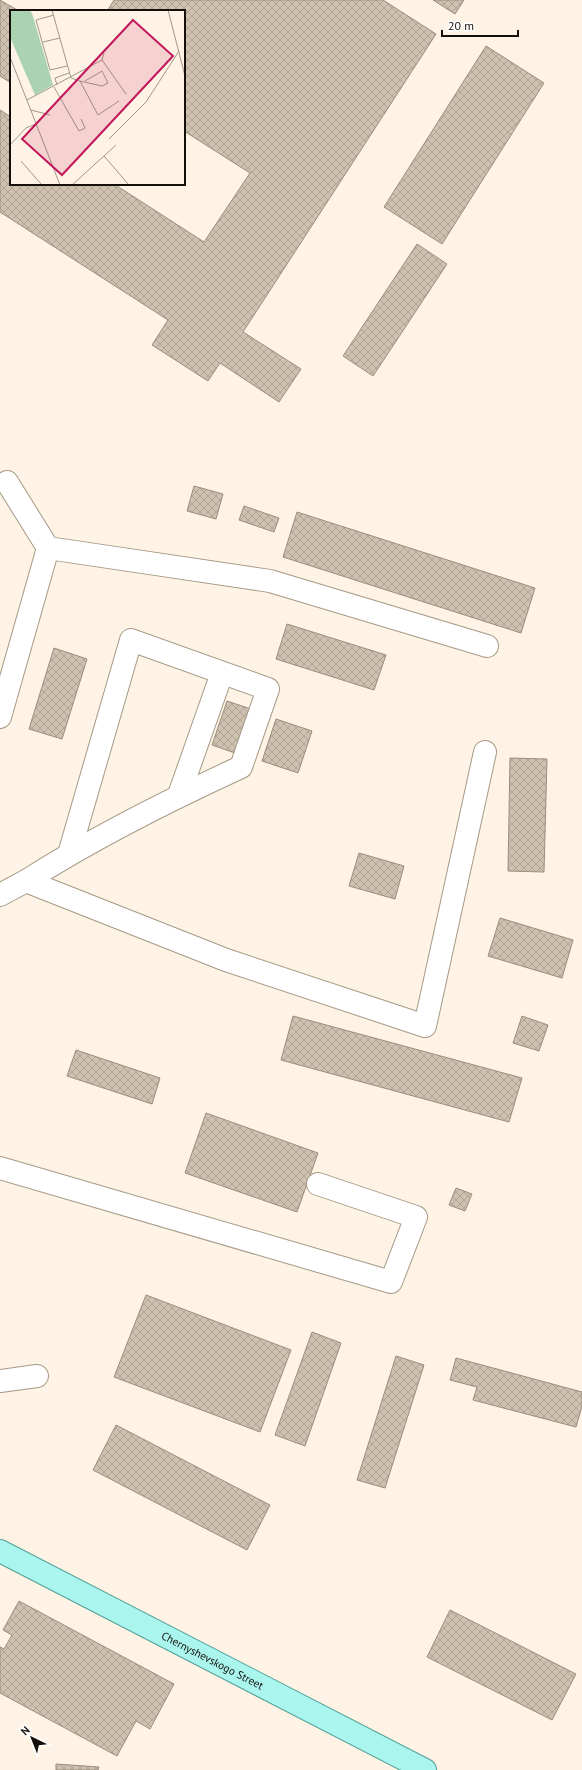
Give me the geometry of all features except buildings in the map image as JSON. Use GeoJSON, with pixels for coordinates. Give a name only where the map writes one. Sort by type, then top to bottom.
{"type":"FeatureCollection","features":[{"type":"Feature","properties":{"kind":"main road","name":"Chernyshevskogo Street"},"geometry":{"type":"LineString","coordinates":[[2,1555],[425,1770]]}},
{"type":"Feature","properties":{"kind":"street"},"geometry":{"type":"LineString","coordinates":[[0,717],[48,548],[7,482]]}},
{"type":"Feature","properties":{"kind":"street"},"geometry":{"type":"LineString","coordinates":[[48,548],[270,580],[487,646]]}},
{"type":"Feature","properties":{"kind":"street"},"geometry":{"type":"LineString","coordinates":[[0,896],[69,854],[179,795],[241,767],[268,688],[130,640],[69,854]]}},
{"type":"Feature","properties":{"kind":"street"},"geometry":{"type":"LineString","coordinates":[[179,795],[222,673]]}},
{"type":"Feature","properties":{"kind":"street"},"geometry":{"type":"LineString","coordinates":[[26,881],[226,960],[425,1026],[485,752]]}},
{"type":"Feature","properties":{"kind":"street"},"geometry":{"type":"LineString","coordinates":[[0,1168],[391,1282],[416,1217],[318,1184]]}},
{"type":"Feature","properties":{"kind":"street"},"geometry":{"type":"LineString","coordinates":[[0,1380],[37,1376]]}}]}
